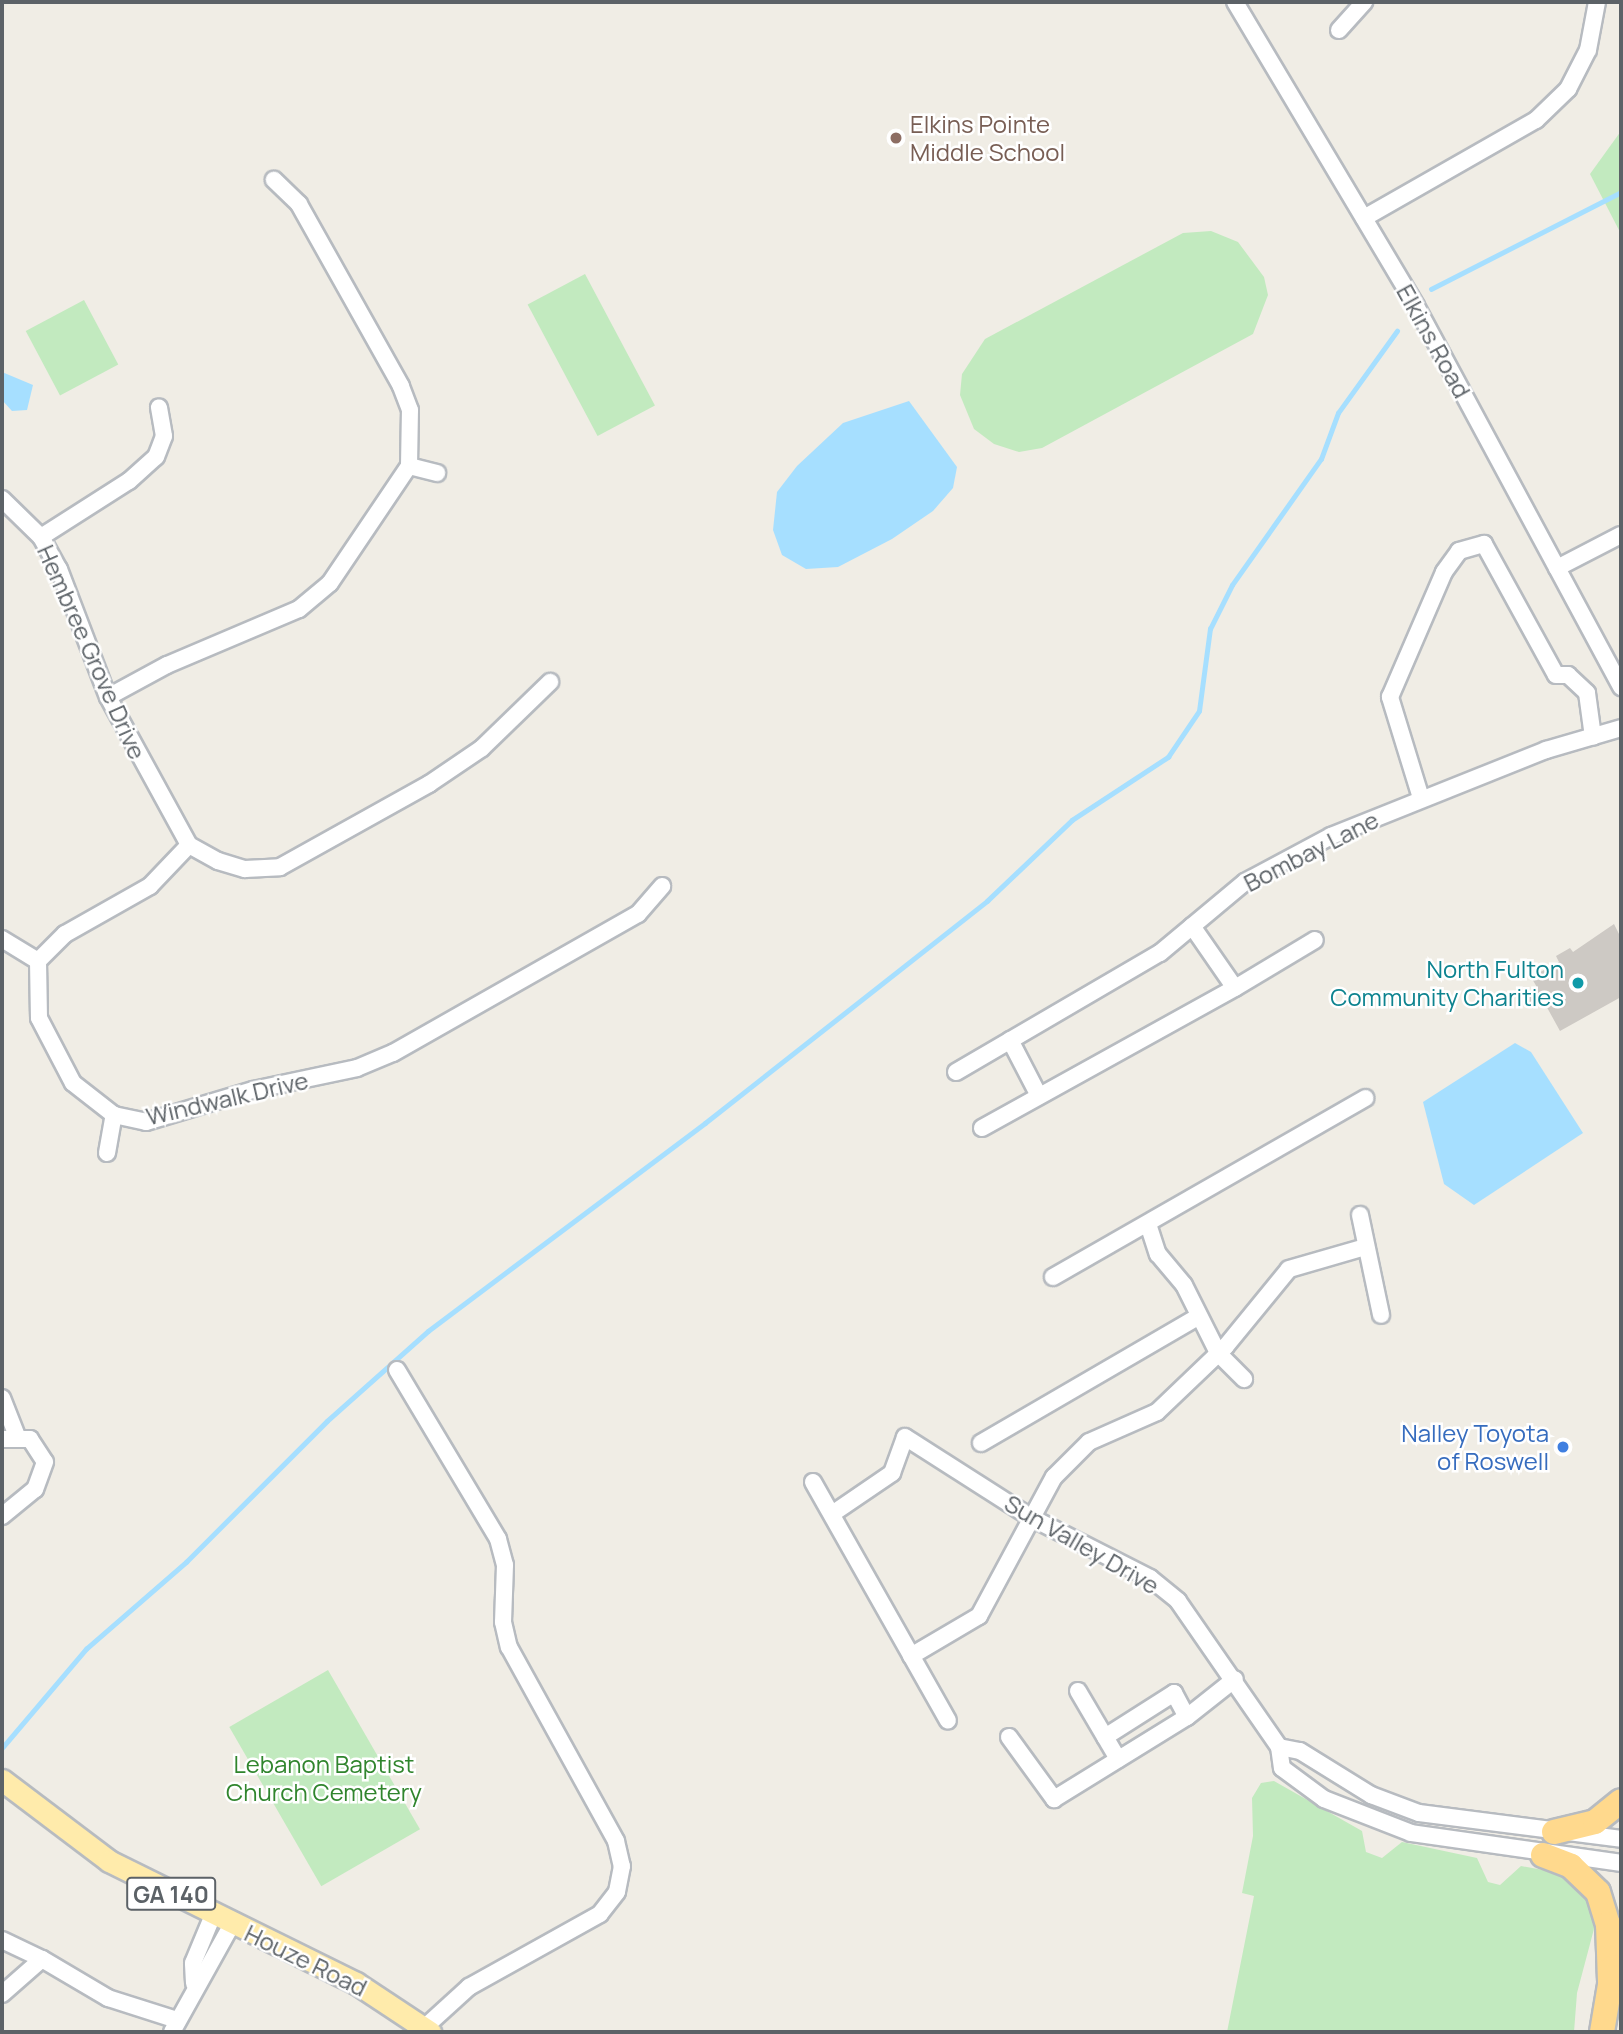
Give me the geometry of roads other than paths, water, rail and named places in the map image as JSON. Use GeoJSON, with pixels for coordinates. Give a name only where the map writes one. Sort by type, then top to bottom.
{"type":"FeatureCollection","features":[{"type":"Feature","properties":{"kind":"highway"},"geometry":{"type":"LineString","coordinates":[[1555,1832],[1595,1822],[1621,1801]]}},
{"type":"Feature","properties":{"kind":"highway"},"geometry":{"type":"LineString","coordinates":[[1544,1855],[1570,1866],[1598,1892],[1608,1924],[1610,1981]]}},
{"type":"Feature","properties":{"kind":"highway"},"geometry":{"type":"LineString","coordinates":[[1602,2032],[1621,1918]]}},
{"type":"Feature","properties":{"kind":"main road","name":"Houze Road"},"geometry":{"type":"LineString","coordinates":[[2,1780],[109,1861],[356,1983],[428,2030]]}},
{"type":"Feature","properties":{"kind":"street","name":"Elkins Road"},"geometry":{"type":"LineString","coordinates":[[1235,2],[1364,218],[1621,687]]}},
{"type":"Feature","properties":{"kind":"street"},"geometry":{"type":"LineString","coordinates":[[1339,30],[1364,2]]}},
{"type":"Feature","properties":{"kind":"street"},"geometry":{"type":"LineString","coordinates":[[1364,218],[1536,120],[1568,89],[1588,50],[1597,2]]}},
{"type":"Feature","properties":{"kind":"street"},"geometry":{"type":"LineString","coordinates":[[108,697],[167,665],[299,609],[330,583],[409,466],[412,431],[401,386],[299,204],[274,180]]}},
{"type":"Feature","properties":{"kind":"street"},"geometry":{"type":"LineString","coordinates":[[41,537],[129,481],[156,457],[163,436],[159,407]]}},
{"type":"Feature","properties":{"kind":"street"},"geometry":{"type":"LineString","coordinates":[[409,466],[437,473]]}},
{"type":"Feature","properties":{"kind":"street","name":"Hembree Grove Drive"},"geometry":{"type":"LineString","coordinates":[[2,499],[41,537],[59,569],[108,697],[189,845]]}},
{"type":"Feature","properties":{"kind":"street"},"geometry":{"type":"LineString","coordinates":[[1557,568],[1621,535]]}},
{"type":"Feature","properties":{"kind":"street"},"geometry":{"type":"LineString","coordinates":[[1421,798],[1390,697],[1459,551],[1484,544],[1556,675],[1568,675],[1587,693],[1593,737]]}},
{"type":"Feature","properties":{"kind":"street"},"geometry":{"type":"LineString","coordinates":[[2,939],[38,961],[65,934],[150,886],[189,845],[245,869],[280,867],[440,777],[482,748],[550,682]]}},
{"type":"Feature","properties":{"kind":"street","name":"Bombay Lane"},"geometry":{"type":"LineString","coordinates":[[956,1072],[1160,953],[1245,882],[1331,836],[1421,798],[1621,728]]}},
{"type":"Feature","properties":{"kind":"street","name":"Windwalk Drive"},"geometry":{"type":"LineString","coordinates":[[38,961],[39,1018],[73,1083],[114,1115],[146,1122],[381,1058],[638,914],[662,886]]}},
{"type":"Feature","properties":{"kind":"street"},"geometry":{"type":"LineString","coordinates":[[1192,926],[1235,988]]}},
{"type":"Feature","properties":{"kind":"street"},"geometry":{"type":"LineString","coordinates":[[982,1128],[1235,988],[1315,940]]}},
{"type":"Feature","properties":{"kind":"street"},"geometry":{"type":"LineString","coordinates":[[1010,1040],[1039,1096]]}},
{"type":"Feature","properties":{"kind":"street"},"geometry":{"type":"LineString","coordinates":[[1053,1277],[1365,1098]]}},
{"type":"Feature","properties":{"kind":"street"},"geometry":{"type":"LineString","coordinates":[[107,1153],[114,1115]]}},
{"type":"Feature","properties":{"kind":"street"},"geometry":{"type":"LineString","coordinates":[[1360,1215],[1364,1247],[1381,1315]]}},
{"type":"Feature","properties":{"kind":"street"},"geometry":{"type":"LineString","coordinates":[[1148,1224],[1158,1254],[1199,1316],[1218,1353],[1244,1379]]}},
{"type":"Feature","properties":{"kind":"street"},"geometry":{"type":"LineString","coordinates":[[911,1656],[979,1616],[1030,1517],[1054,1477],[1089,1442],[1157,1412],[1218,1353],[1289,1269],[1364,1247]]}},
{"type":"Feature","properties":{"kind":"street"},"geometry":{"type":"LineString","coordinates":[[981,1443],[1199,1316]]}},
{"type":"Feature","properties":{"kind":"street"},"geometry":{"type":"LineString","coordinates":[[397,1370],[498,1539],[505,1565],[503,1622],[509,1647],[616,1842],[622,1866],[617,1892],[600,1914],[469,1986],[428,2030]]}},
{"type":"Feature","properties":{"kind":"street"},"geometry":{"type":"LineString","coordinates":[[2,1398],[9,1437],[40,1448],[44,1473],[35,1489],[2,1516]]}},
{"type":"Feature","properties":{"kind":"street","name":"Sun Valley Drive"},"geometry":{"type":"LineString","coordinates":[[832,1514],[892,1472],[905,1437],[1030,1517],[1150,1578],[1178,1601],[1235,1679],[1279,1747],[1290,1779],[1360,1816],[1411,1833],[1544,1855],[1621,1863]]}},
{"type":"Feature","properties":{"kind":"street"},"geometry":{"type":"LineString","coordinates":[[813,1482],[948,1721]]}},
{"type":"Feature","properties":{"kind":"street"},"geometry":{"type":"LineString","coordinates":[[1010,1737],[1054,1799],[1187,1717],[1235,1679]]}},
{"type":"Feature","properties":{"kind":"street"},"geometry":{"type":"LineString","coordinates":[[1078,1691],[1118,1759]]}},
{"type":"Feature","properties":{"kind":"street"},"geometry":{"type":"LineString","coordinates":[[1105,1737],[1174,1693],[1187,1717]]}},
{"type":"Feature","properties":{"kind":"street"},"geometry":{"type":"LineString","coordinates":[[1279,1747],[1300,1751],[1371,1796],[1419,1813],[1621,1839]]}},
{"type":"Feature","properties":{"kind":"street"},"geometry":{"type":"LineString","coordinates":[[2,1940],[42,1959],[108,1998],[174,2026],[194,1983],[209,1969],[223,1919]]}},
{"type":"Feature","properties":{"kind":"street"},"geometry":{"type":"LineString","coordinates":[[2,1994],[42,1959]]}},
{"type":"Feature","properties":{"kind":"water"},"geometry":{"type":"Polygon","coordinates":[[[2,372],[33,385],[27,410],[12,411],[2,400],[2,372]]]}},
{"type":"Feature","properties":{"kind":"water"},"geometry":{"type":"Polygon","coordinates":[[[909,401],[957,467],[953,488],[933,511],[892,539],[838,567],[806,569],[782,555],[773,530],[777,492],[797,466],[843,423],[909,401]]]}},
{"type":"Feature","properties":{"kind":"water"},"geometry":{"type":"Polygon","coordinates":[[[1515,1043],[1531,1052],[1583,1133],[1474,1205],[1444,1184],[1423,1102],[1515,1043]]]}},
{"type":"Feature","properties":{"kind":"waterway"},"geometry":{"type":"LineString","coordinates":[[1431,289],[1621,192]]}},
{"type":"Feature","properties":{"kind":"waterway"},"geometry":{"type":"LineString","coordinates":[[2,1748],[86,1649],[186,1562],[327,1421],[428,1331],[705,1123],[987,901],[1072,820],[1168,757],[1199,711],[1210,629],[1232,585],[1321,459],[1338,413],[1397,331]]}},
{"type":"Feature","properties":{"kind":"place","name":"Elkins Pointe Middle School"},"geometry":{"type":"Point","coordinates":[896,138]}},
{"type":"Feature","properties":{"kind":"place","name":"North Fulton Community Charities"},"geometry":{"type":"Point","coordinates":[1578,983]}},
{"type":"Feature","properties":{"kind":"place","name":"Nalley Toyota of Roswell"},"geometry":{"type":"Point","coordinates":[1563,1447]}},
{"type":"Feature","properties":{"kind":"park label","name":"Lebanon Baptist Church Cemetery"},"geometry":{"type":"Point","coordinates":[324,1778]}}]}
